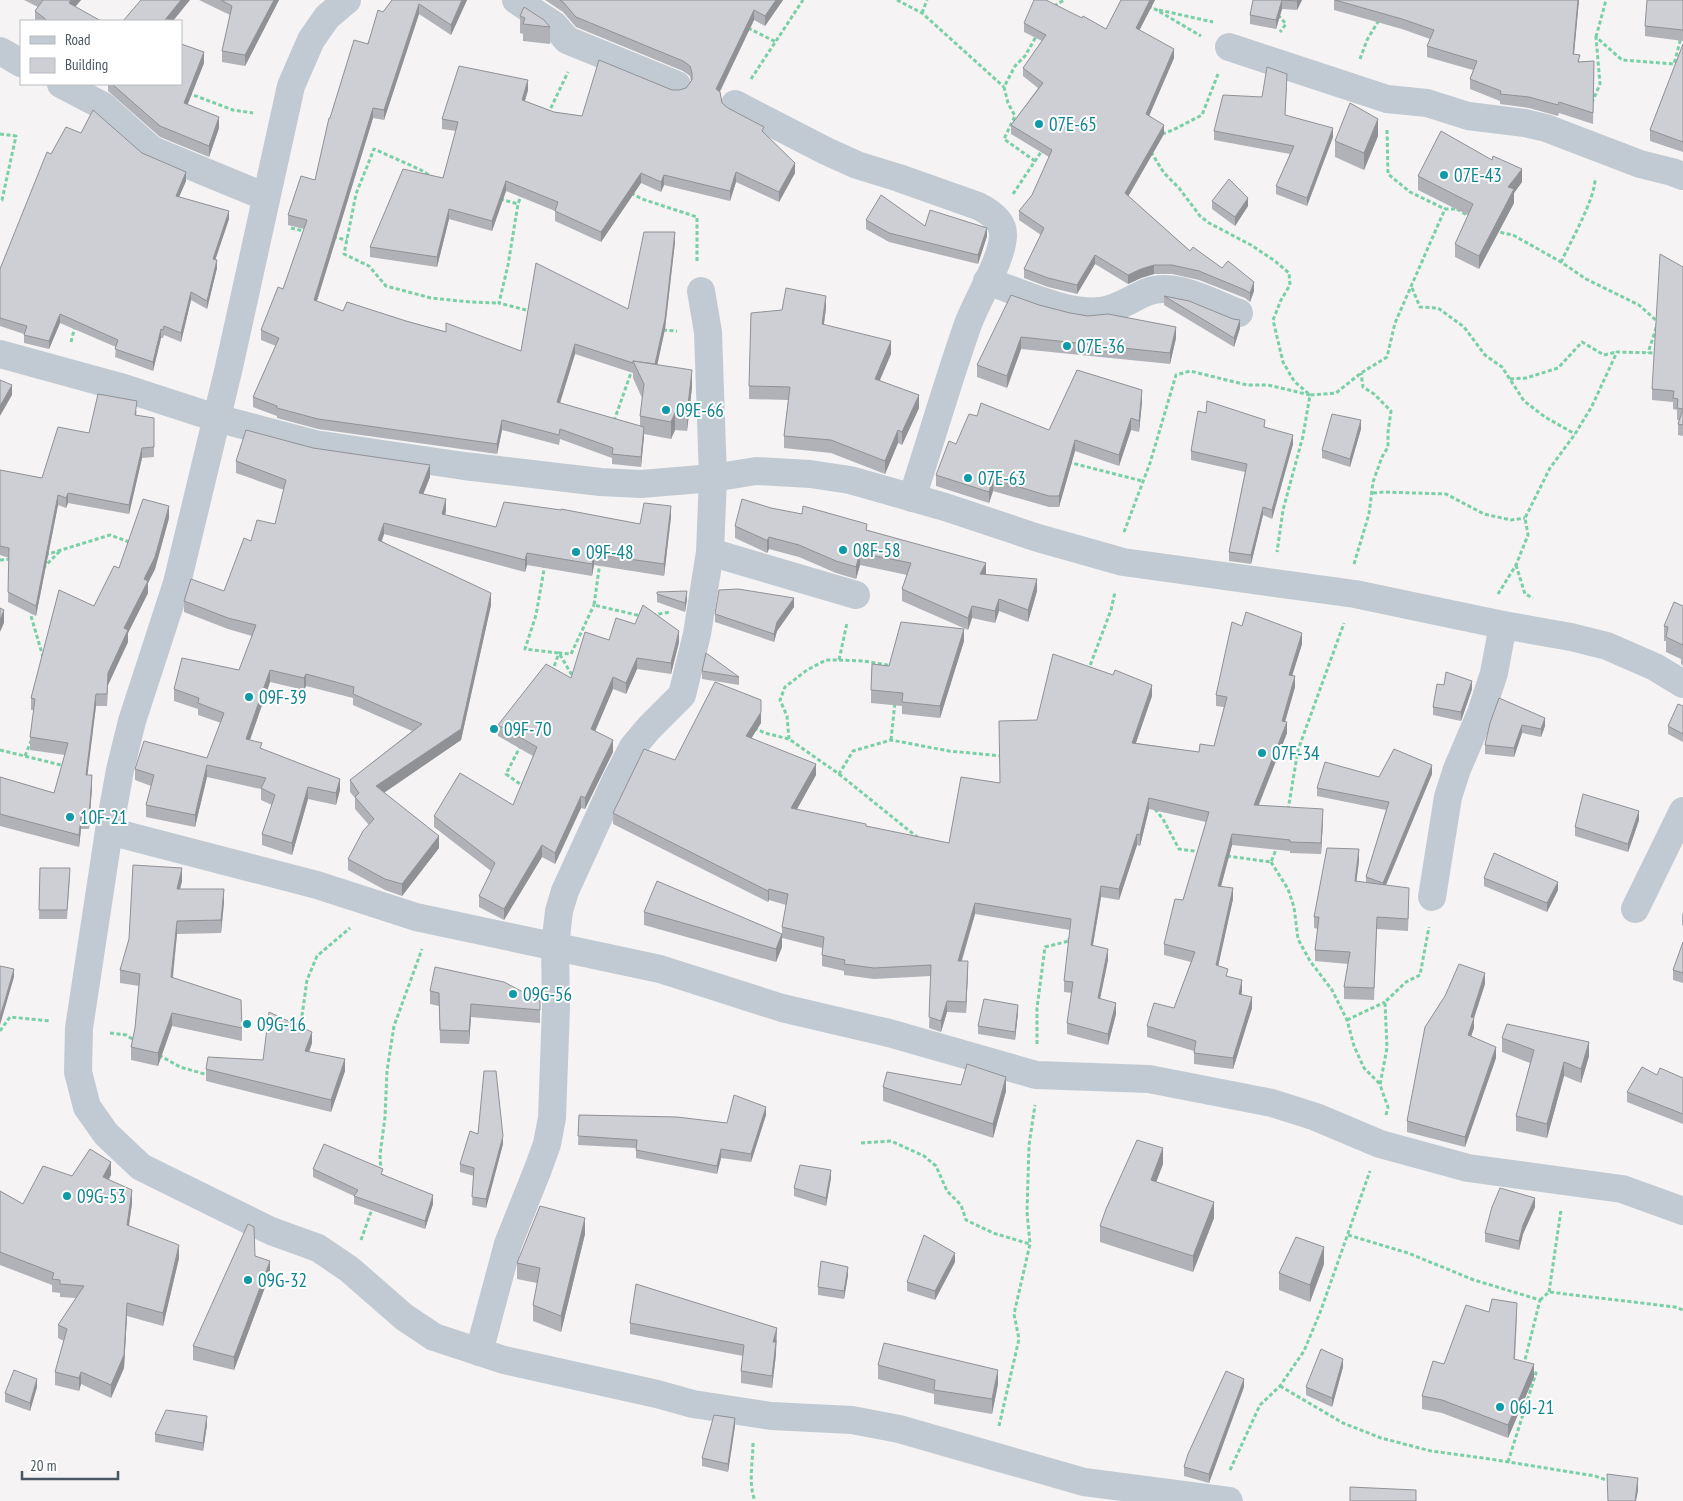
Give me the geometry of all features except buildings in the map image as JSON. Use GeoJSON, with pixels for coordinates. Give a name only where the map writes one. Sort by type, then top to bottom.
{"type":"FeatureCollection","features":[{"type":"Feature","properties":{"kind":"street"},"geometry":{"type":"LineString","coordinates":[[347,0],[327,17],[311,40],[291,86],[177,583],[130,730],[115,790],[79,1028],[78,1072],[87,1107],[106,1134],[141,1167],[271,1231],[318,1248],[349,1269],[404,1317],[434,1337],[504,1360],[657,1394],[693,1404],[771,1416],[852,1420],[899,1429],[1084,1482],[1229,1490]]}},
{"type":"Feature","properties":{"kind":"street"},"geometry":{"type":"LineString","coordinates":[[516,0],[554,25],[567,40],[677,85]]}},
{"type":"Feature","properties":{"kind":"street"},"geometry":{"type":"LineString","coordinates":[[1229,47],[1387,99],[1427,103],[1468,116],[1525,123],[1546,128],[1640,164],[1683,176]]}},
{"type":"Feature","properties":{"kind":"street"},"geometry":{"type":"LineString","coordinates":[[0,51],[20,62]]}},
{"type":"Feature","properties":{"kind":"street"},"geometry":{"type":"LineString","coordinates":[[63,85],[103,106],[152,150],[263,209]]}},
{"type":"Feature","properties":{"kind":"street"},"geometry":{"type":"LineString","coordinates":[[735,104],[826,152],[857,165],[978,206],[990,212],[1002,225],[1003,236],[998,256],[969,322],[912,498]]}},
{"type":"Feature","properties":{"kind":"street"},"geometry":{"type":"LineString","coordinates":[[987,281],[1077,311],[1103,311],[1160,288],[1177,289],[1239,313]]}},
{"type":"Feature","properties":{"kind":"street"},"geometry":{"type":"LineString","coordinates":[[479,1352],[508,1244],[547,1144],[552,1118],[556,1007],[555,946],[565,891],[633,747],[682,695],[700,616],[710,552],[713,478],[708,332],[701,291]]}},
{"type":"Feature","properties":{"kind":"street"},"geometry":{"type":"LineString","coordinates":[[0,354],[124,388],[216,418],[315,444],[464,466],[600,482],[641,484],[713,478],[756,472],[810,474],[850,480],[945,507],[1038,538],[1112,559],[1350,593],[1571,637],[1607,646],[1655,667],[1683,684]]}},
{"type":"Feature","properties":{"kind":"street"},"geometry":{"type":"LineString","coordinates":[[710,552],[856,595]]}},
{"type":"Feature","properties":{"kind":"street"},"geometry":{"type":"LineString","coordinates":[[1432,897],[1448,798],[1457,769],[1481,713],[1494,673],[1494,623]]}},
{"type":"Feature","properties":{"kind":"street"},"geometry":{"type":"LineString","coordinates":[[1635,910],[1683,811]]}},
{"type":"Feature","properties":{"kind":"street"},"geometry":{"type":"LineString","coordinates":[[109,831],[317,885],[434,921],[660,969],[782,1008],[889,1033],[1036,1075],[1149,1079],[1262,1101],[1316,1117],[1380,1144],[1468,1168],[1622,1189],[1683,1211]]}},
{"type":"Feature","properties":{"kind":"path"},"geometry":{"type":"LineString","coordinates":[[735,104],[803,0]]}},
{"type":"Feature","properties":{"kind":"path"},"geometry":{"type":"LineString","coordinates":[[897,0],[922,13],[1004,87],[1008,103],[1015,116],[1004,140],[1035,161]]}},
{"type":"Feature","properties":{"kind":"path"},"geometry":{"type":"LineString","coordinates":[[922,13],[927,0]]}},
{"type":"Feature","properties":{"kind":"path"},"geometry":{"type":"LineString","coordinates":[[1049,13],[1054,6],[1064,0]]}},
{"type":"Feature","properties":{"kind":"path"},"geometry":{"type":"LineString","coordinates":[[1561,262],[1584,213],[1595,184],[1595,174],[1576,140],[1600,84],[1596,38],[1606,0]]}},
{"type":"Feature","properties":{"kind":"path"},"geometry":{"type":"LineString","coordinates":[[1146,6],[1156,9],[1202,37],[1229,47],[1202,115],[1174,130],[1159,135]]}},
{"type":"Feature","properties":{"kind":"path"},"geometry":{"type":"LineString","coordinates":[[1275,38],[1286,24],[1278,15],[1280,8]]}},
{"type":"Feature","properties":{"kind":"path"},"geometry":{"type":"LineString","coordinates":[[1358,64],[1367,40],[1381,16]]}},
{"type":"Feature","properties":{"kind":"path"},"geometry":{"type":"LineString","coordinates":[[742,25],[776,42]]}},
{"type":"Feature","properties":{"kind":"path"},"geometry":{"type":"LineString","coordinates":[[1004,87],[1015,66],[1031,46],[1040,29]]}},
{"type":"Feature","properties":{"kind":"path"},"geometry":{"type":"LineString","coordinates":[[1674,64],[1683,30]]}},
{"type":"Feature","properties":{"kind":"path"},"geometry":{"type":"LineString","coordinates":[[1596,38],[1622,60],[1683,64]]}},
{"type":"Feature","properties":{"kind":"path"},"geometry":{"type":"LineString","coordinates":[[546,117],[580,46]]}},
{"type":"Feature","properties":{"kind":"path"},"geometry":{"type":"LineString","coordinates":[[181,91],[233,110],[284,118]]}},
{"type":"Feature","properties":{"kind":"path"},"geometry":{"type":"LineString","coordinates":[[1387,99],[1388,174],[1410,192],[1445,209],[1457,209],[1473,220]]}},
{"type":"Feature","properties":{"kind":"path"},"geometry":{"type":"LineString","coordinates":[[0,134],[16,136],[2,200],[0,200]]}},
{"type":"Feature","properties":{"kind":"path"},"geometry":{"type":"LineString","coordinates":[[990,212],[1009,200],[1046,146]]}},
{"type":"Feature","properties":{"kind":"path"},"geometry":{"type":"LineString","coordinates":[[1148,146],[1164,173],[1179,188],[1200,216],[1275,260],[1289,273],[1290,285],[1281,300],[1273,320],[1283,362],[1294,381],[1310,396]]}},
{"type":"Feature","properties":{"kind":"path"},"geometry":{"type":"LineString","coordinates":[[441,181],[374,149],[356,194],[344,254],[369,266],[386,286],[431,298],[470,302],[499,302],[535,313]]}},
{"type":"Feature","properties":{"kind":"path"},"geometry":{"type":"LineString","coordinates":[[499,302],[508,266],[518,204],[524,189]]}},
{"type":"Feature","properties":{"kind":"path"},"geometry":{"type":"LineString","coordinates":[[624,189],[642,199],[697,217],[696,268],[701,291]]}},
{"type":"Feature","properties":{"kind":"path"},"geometry":{"type":"LineString","coordinates":[[492,196],[518,204]]}},
{"type":"Feature","properties":{"kind":"path"},"geometry":{"type":"LineString","coordinates":[[1457,209],[1460,200]]}},
{"type":"Feature","properties":{"kind":"path"},"geometry":{"type":"LineString","coordinates":[[263,209],[314,233]]}},
{"type":"Feature","properties":{"kind":"path"},"geometry":{"type":"LineString","coordinates":[[1087,675],[1111,610],[1112,559],[1120,544],[1127,520],[1150,463],[1176,374],[1190,371],[1247,385],[1268,385],[1310,396],[1336,393],[1361,373],[1387,357],[1395,323],[1445,209]]}},
{"type":"Feature","properties":{"kind":"path"},"geometry":{"type":"LineString","coordinates":[[1489,230],[1513,235],[1561,262],[1586,279],[1639,305],[1658,322],[1648,353]]}},
{"type":"Feature","properties":{"kind":"path"},"geometry":{"type":"LineString","coordinates":[[330,237],[347,240]]}},
{"type":"Feature","properties":{"kind":"path"},"geometry":{"type":"LineString","coordinates":[[1412,287],[1420,307],[1438,308],[1464,327],[1485,355],[1502,367],[1524,400],[1545,417],[1575,434]]}},
{"type":"Feature","properties":{"kind":"path"},"geometry":{"type":"LineString","coordinates":[[62,371],[78,318]]}},
{"type":"Feature","properties":{"kind":"path"},"geometry":{"type":"LineString","coordinates":[[656,330],[708,332]]}},
{"type":"Feature","properties":{"kind":"path"},"geometry":{"type":"LineString","coordinates":[[1510,379],[1526,378],[1558,368],[1582,342],[1604,355],[1617,352],[1665,353]]}},
{"type":"Feature","properties":{"kind":"path"},"geometry":{"type":"LineString","coordinates":[[1494,623],[1495,599],[1516,565],[1528,535],[1525,518],[1550,468],[1575,434],[1592,406],[1617,352]]}},
{"type":"Feature","properties":{"kind":"path"},"geometry":{"type":"LineString","coordinates":[[614,423],[631,374],[632,365]]}},
{"type":"Feature","properties":{"kind":"path"},"geometry":{"type":"LineString","coordinates":[[1287,816],[1298,750],[1350,593],[1373,493],[1373,482],[1382,457],[1388,447],[1388,432],[1392,411],[1374,394],[1363,387],[1361,373]]}},
{"type":"Feature","properties":{"kind":"path"},"geometry":{"type":"LineString","coordinates":[[1273,582],[1283,510],[1303,436],[1310,396]]}},
{"type":"Feature","properties":{"kind":"path"},"geometry":{"type":"LineString","coordinates":[[1061,462],[1071,462],[1142,481]]}},
{"type":"Feature","properties":{"kind":"path"},"geometry":{"type":"LineString","coordinates":[[1373,493],[1446,494],[1484,514],[1511,520],[1525,518]]}},
{"type":"Feature","properties":{"kind":"path"},"geometry":{"type":"LineString","coordinates":[[42,555],[110,535],[135,544]]}},
{"type":"Feature","properties":{"kind":"path"},"geometry":{"type":"LineString","coordinates":[[40,571],[60,551]]}},
{"type":"Feature","properties":{"kind":"path"},"geometry":{"type":"LineString","coordinates":[[546,560],[536,615],[525,649],[571,654],[594,605],[601,556]]}},
{"type":"Feature","properties":{"kind":"path"},"geometry":{"type":"LineString","coordinates":[[0,560],[17,558]]}},
{"type":"Feature","properties":{"kind":"path"},"geometry":{"type":"LineString","coordinates":[[839,660],[846,625],[856,595]]}},
{"type":"Feature","properties":{"kind":"path"},"geometry":{"type":"LineString","coordinates":[[594,605],[642,617]]}},
{"type":"Feature","properties":{"kind":"path"},"geometry":{"type":"LineString","coordinates":[[33,607],[31,616],[44,662]]}},
{"type":"Feature","properties":{"kind":"path"},"geometry":{"type":"LineString","coordinates":[[651,615],[677,612],[700,616]]}},
{"type":"Feature","properties":{"kind":"path"},"geometry":{"type":"LineString","coordinates":[[550,676],[559,654]]}},
{"type":"Feature","properties":{"kind":"path"},"geometry":{"type":"LineString","coordinates":[[559,654],[573,676],[575,683]]}},
{"type":"Feature","properties":{"kind":"path"},"geometry":{"type":"LineString","coordinates":[[789,739],[787,716],[780,700],[786,687],[807,670],[826,660],[864,661],[900,668]]}},
{"type":"Feature","properties":{"kind":"path"},"geometry":{"type":"LineString","coordinates":[[891,740],[895,697]]}},
{"type":"Feature","properties":{"kind":"path"},"geometry":{"type":"LineString","coordinates":[[748,725],[765,733],[789,739],[839,774],[917,837]]}},
{"type":"Feature","properties":{"kind":"path"},"geometry":{"type":"LineString","coordinates":[[26,756],[32,739]]}},
{"type":"Feature","properties":{"kind":"path"},"geometry":{"type":"LineString","coordinates":[[523,740],[506,774],[530,791]]}},
{"type":"Feature","properties":{"kind":"path"},"geometry":{"type":"LineString","coordinates":[[839,774],[853,750],[891,740],[949,751],[1008,756]]}},
{"type":"Feature","properties":{"kind":"path"},"geometry":{"type":"LineString","coordinates":[[0,750],[66,766]]}},
{"type":"Feature","properties":{"kind":"path"},"geometry":{"type":"LineString","coordinates":[[1153,807],[1163,819],[1179,849],[1207,853]]}},
{"type":"Feature","properties":{"kind":"path"},"geometry":{"type":"LineString","coordinates":[[1271,862],[1279,844]]}},
{"type":"Feature","properties":{"kind":"path"},"geometry":{"type":"LineString","coordinates":[[1226,856],[1271,862],[1288,888],[1294,907],[1298,939],[1310,961],[1332,990],[1347,1020],[1354,1046],[1364,1068],[1380,1085],[1388,1108],[1380,1144],[1321,1310],[1304,1351],[1280,1386],[1260,1405],[1230,1471],[1229,1490]]}},
{"type":"Feature","properties":{"kind":"path"},"geometry":{"type":"LineString","coordinates":[[1347,1020],[1385,1002],[1406,982],[1420,975],[1430,925],[1432,897]]}},
{"type":"Feature","properties":{"kind":"path"},"geometry":{"type":"LineString","coordinates":[[292,1031],[302,1016],[307,980],[317,956],[361,918],[387,908]]}},
{"type":"Feature","properties":{"kind":"path"},"geometry":{"type":"LineString","coordinates":[[381,1179],[380,1155],[385,1117],[387,1071],[394,1026],[420,953],[434,921]]}},
{"type":"Feature","properties":{"kind":"path"},"geometry":{"type":"LineString","coordinates":[[992,1456],[1018,1339],[1014,1314],[1030,1244],[1027,1212],[1029,1155],[1035,1108],[1037,1008],[1045,947],[1069,941],[1070,931]]}},
{"type":"Feature","properties":{"kind":"path"},"geometry":{"type":"LineString","coordinates":[[1380,1085],[1387,1048],[1385,1002]]}},
{"type":"Feature","properties":{"kind":"path"},"geometry":{"type":"LineString","coordinates":[[0,1031],[10,1017],[45,1019],[79,1028],[126,1035],[141,1044]]}},
{"type":"Feature","properties":{"kind":"path"},"geometry":{"type":"LineString","coordinates":[[157,1053],[180,1067],[216,1077]]}},
{"type":"Feature","properties":{"kind":"path"},"geometry":{"type":"LineString","coordinates":[[861,1143],[892,1141],[924,1156],[936,1166],[947,1191],[961,1205],[966,1220],[993,1233],[1030,1244]]}},
{"type":"Feature","properties":{"kind":"path"},"geometry":{"type":"LineString","coordinates":[[1508,1462],[1536,1373],[1524,1365],[1540,1300],[1549,1292],[1565,1182]]}},
{"type":"Feature","properties":{"kind":"path"},"geometry":{"type":"LineString","coordinates":[[349,1269],[373,1206]]}},
{"type":"Feature","properties":{"kind":"path"},"geometry":{"type":"LineString","coordinates":[[1348,1234],[1408,1253],[1474,1280],[1540,1300]]}},
{"type":"Feature","properties":{"kind":"path"},"geometry":{"type":"LineString","coordinates":[[1549,1292],[1675,1307],[1683,1310]]}},
{"type":"Feature","properties":{"kind":"path"},"geometry":{"type":"LineString","coordinates":[[1280,1386],[1343,1423],[1381,1438],[1431,1452],[1595,1476],[1614,1482]]}},
{"type":"Feature","properties":{"kind":"path"},"geometry":{"type":"LineString","coordinates":[[739,1411],[754,1438],[751,1479],[752,1493],[755,1501]]}},
{"type":"Feature","properties":{"kind":"place","name":"07E-65"},"geometry":{"type":"Point","coordinates":[1039,124]}},
{"type":"Feature","properties":{"kind":"place","name":"07E-43"},"geometry":{"type":"Point","coordinates":[1444,175]}},
{"type":"Feature","properties":{"kind":"place","name":"07E-36"},"geometry":{"type":"Point","coordinates":[1067,346]}},
{"type":"Feature","properties":{"kind":"place","name":"09E-66"},"geometry":{"type":"Point","coordinates":[666,410]}},
{"type":"Feature","properties":{"kind":"place","name":"07E-63"},"geometry":{"type":"Point","coordinates":[968,478]}},
{"type":"Feature","properties":{"kind":"place","name":"08F-58"},"geometry":{"type":"Point","coordinates":[843,550]}},
{"type":"Feature","properties":{"kind":"place","name":"09F-48"},"geometry":{"type":"Point","coordinates":[576,552]}},
{"type":"Feature","properties":{"kind":"place","name":"09F-39"},"geometry":{"type":"Point","coordinates":[249,697]}},
{"type":"Feature","properties":{"kind":"place","name":"09F-70"},"geometry":{"type":"Point","coordinates":[494,729]}},
{"type":"Feature","properties":{"kind":"place","name":"07F-34"},"geometry":{"type":"Point","coordinates":[1262,753]}},
{"type":"Feature","properties":{"kind":"place","name":"10F-21"},"geometry":{"type":"Point","coordinates":[70,817]}},
{"type":"Feature","properties":{"kind":"place","name":"09G-56"},"geometry":{"type":"Point","coordinates":[513,994]}},
{"type":"Feature","properties":{"kind":"place","name":"09G-16"},"geometry":{"type":"Point","coordinates":[247,1024]}},
{"type":"Feature","properties":{"kind":"place","name":"09G-53"},"geometry":{"type":"Point","coordinates":[67,1196]}},
{"type":"Feature","properties":{"kind":"place","name":"09G-32"},"geometry":{"type":"Point","coordinates":[248,1280]}},
{"type":"Feature","properties":{"kind":"place","name":"06J-21"},"geometry":{"type":"Point","coordinates":[1500,1407]}}]}
